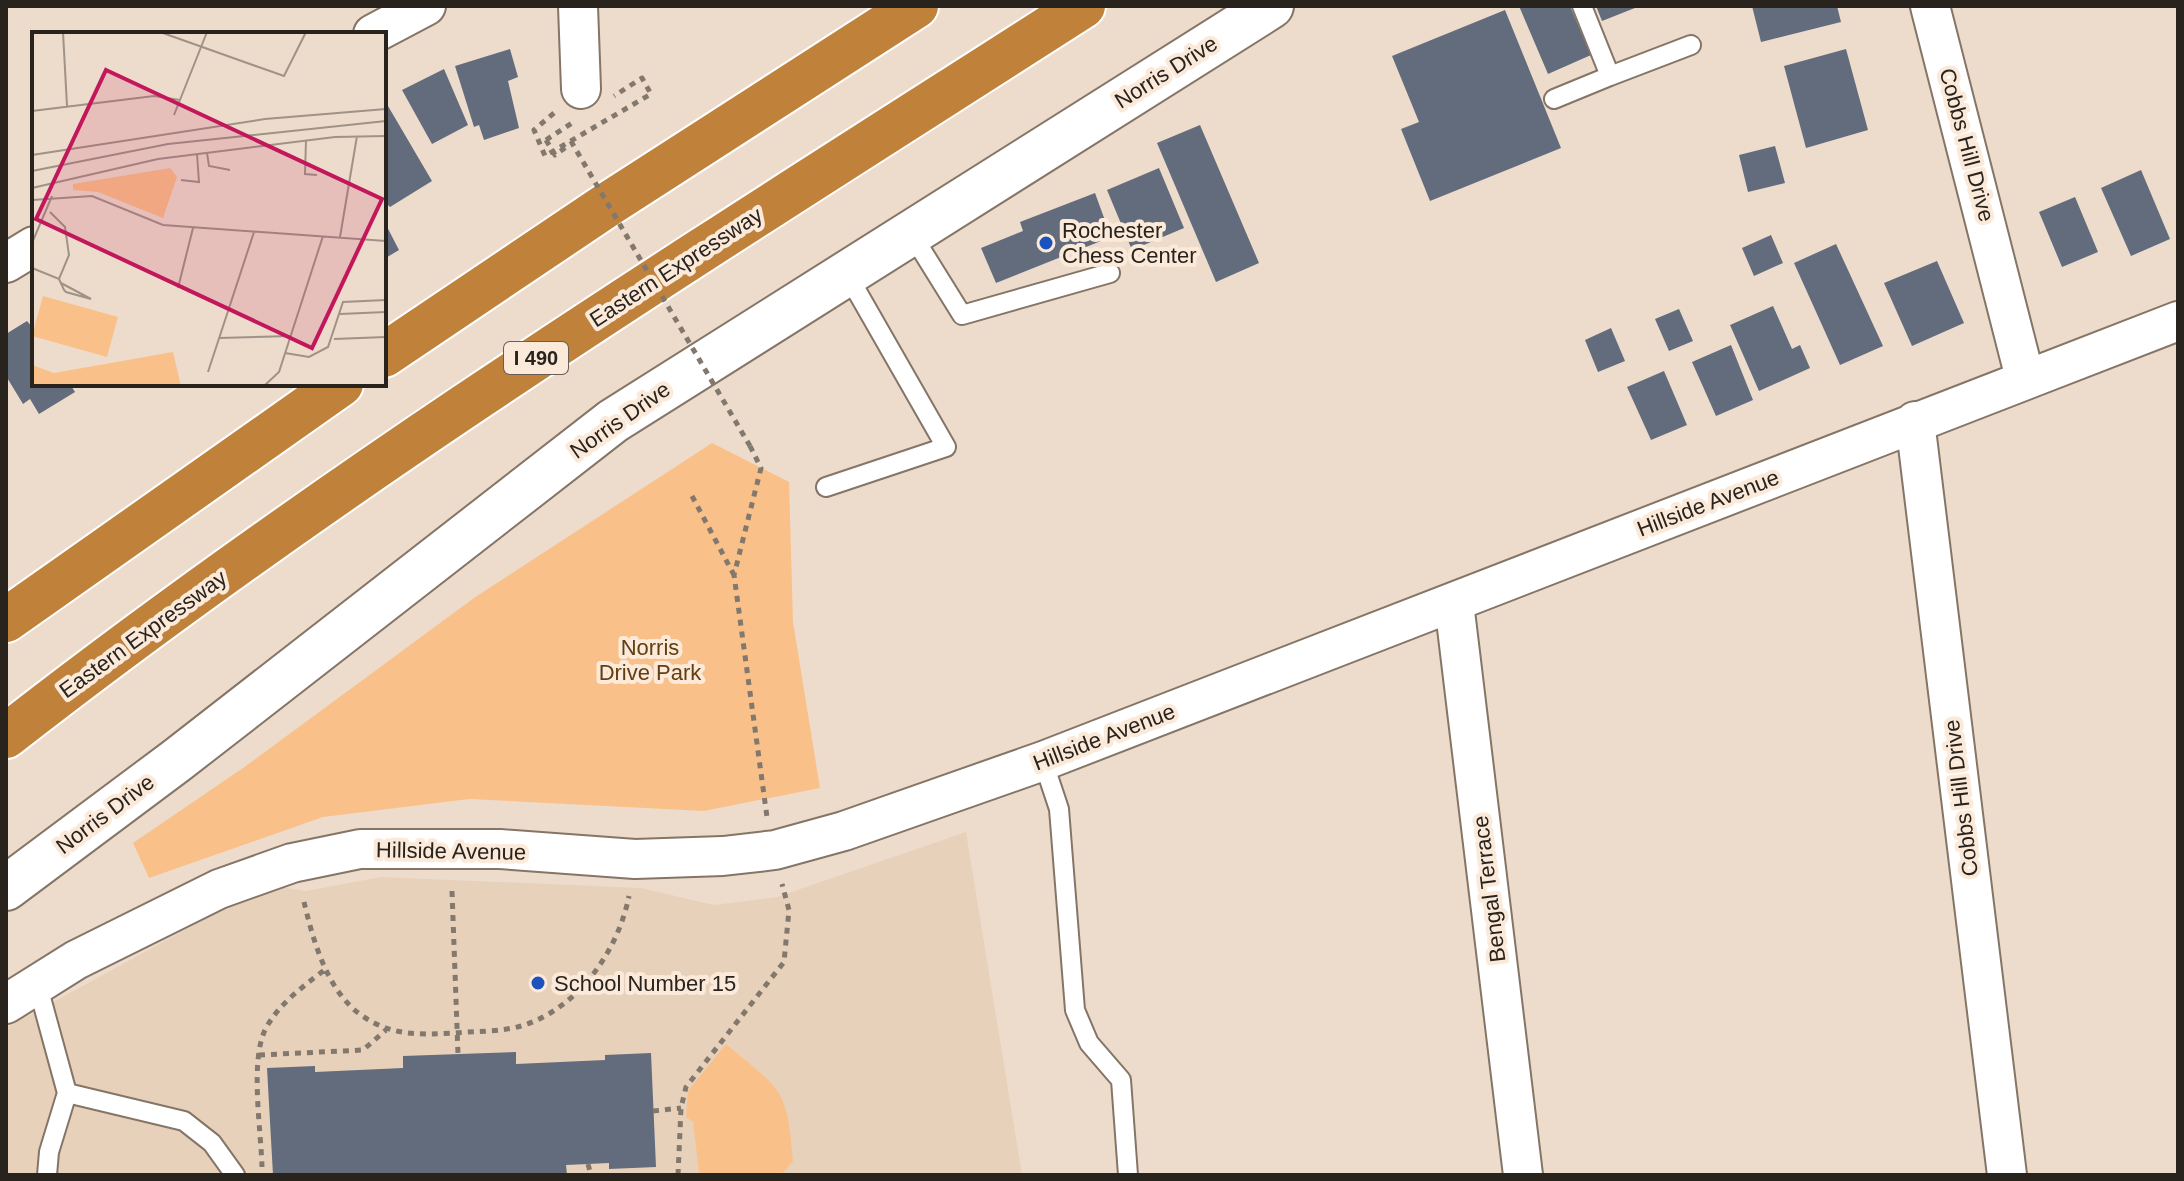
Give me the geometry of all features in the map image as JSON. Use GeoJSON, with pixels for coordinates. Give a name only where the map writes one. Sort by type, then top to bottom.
{"type":"FeatureCollection","features":[{"type":"Feature","properties":{"kind":"highway"},"geometry":{"type":"LineString","coordinates":[[386,354],[610,203],[916,6]]}},
{"type":"Feature","properties":{"kind":"highway","name":"Eastern Expressway"},"geometry":{"type":"LineString","coordinates":[[6,736],[186,601],[425,432],[632,294],[1083,6]]}},
{"type":"Feature","properties":{"kind":"highway"},"geometry":{"type":"LineString","coordinates":[[6,620],[338,386]]}},
{"type":"Feature","properties":{"kind":"street"},"geometry":{"type":"LineString","coordinates":[[377,32],[426,6]]}},
{"type":"Feature","properties":{"kind":"street"},"geometry":{"type":"LineString","coordinates":[[578,6],[581,89]]}},
{"type":"Feature","properties":{"kind":"street","name":"Norris Drive"},"geometry":{"type":"LineString","coordinates":[[6,888],[188,752],[613,421],[1271,6]]}},
{"type":"Feature","properties":{"kind":"street","name":"Cobbs Hill Drive"},"geometry":{"type":"LineString","coordinates":[[1930,6],[2025,378]]}},
{"type":"Feature","properties":{"kind":"street"},"geometry":{"type":"LineString","coordinates":[[6,263],[32,247]]}},
{"type":"Feature","properties":{"kind":"street","name":"Hillside Avenue"},"geometry":{"type":"LineString","coordinates":[[6,1004],[37,983],[141,926],[219,889],[292,863],[360,849],[500,849],[635,859],[723,856],[775,850],[844,831],[1043,761],[2178,321]]}},
{"type":"Feature","properties":{"kind":"street","name":"Cobbs Hill Drive"},"geometry":{"type":"LineString","coordinates":[[1915,421],[2001,1172]]}},
{"type":"Feature","properties":{"kind":"street","name":"Bengal Terrace"},"geometry":{"type":"LineString","coordinates":[[1454,603],[1523,1175]]}},
{"type":"Feature","properties":{"kind":"lane"},"geometry":{"type":"LineString","coordinates":[[1582,6],[1610,76]]}},
{"type":"Feature","properties":{"kind":"lane"},"geometry":{"type":"LineString","coordinates":[[1554,99],[1691,45]]}},
{"type":"Feature","properties":{"kind":"lane"},"geometry":{"type":"LineString","coordinates":[[911,233],[962,315],[1110,273]]}},
{"type":"Feature","properties":{"kind":"lane"},"geometry":{"type":"LineString","coordinates":[[826,487],[946,447],[847,274]]}},
{"type":"Feature","properties":{"kind":"lane"},"geometry":{"type":"LineString","coordinates":[[1043,761],[1059,809],[1075,1010],[1089,1043],[1121,1080],[1128,1175]]}},
{"type":"Feature","properties":{"kind":"lane"},"geometry":{"type":"LineString","coordinates":[[37,983],[67,1093],[49,1152],[47,1175]]}},
{"type":"Feature","properties":{"kind":"lane"},"geometry":{"type":"LineString","coordinates":[[67,1093],[184,1121],[212,1143],[235,1175]]}},
{"type":"Feature","properties":{"kind":"path"},"geometry":{"type":"LineString","coordinates":[[546,140],[555,155],[572,143],[761,468],[734,575]]}},
{"type":"Feature","properties":{"kind":"path"},"geometry":{"type":"LineString","coordinates":[[692,496],[734,575],[766,811]]}},
{"type":"Feature","properties":{"kind":"path"},"geometry":{"type":"LineString","coordinates":[[452,891],[458,1054]]}},
{"type":"Feature","properties":{"kind":"path"},"geometry":{"type":"LineString","coordinates":[[678,1175],[681,1108],[686,1087],[784,962],[789,910],[784,891]]}},
{"type":"Feature","properties":{"kind":"path"},"geometry":{"type":"LineString","coordinates":[[304,902],[312,933],[336,988],[358,1013],[386,1030],[415,1035],[519,1027],[546,1016],[598,971],[625,918],[629,896]]}},
{"type":"Feature","properties":{"kind":"path"},"geometry":{"type":"LineString","coordinates":[[262,1167],[259,1055],[265,1030],[279,1010],[327,968]]}},
{"type":"Feature","properties":{"kind":"path"},"geometry":{"type":"LineString","coordinates":[[259,1055],[363,1050],[386,1030]]}},
{"type":"Feature","properties":{"kind":"path"},"geometry":{"type":"LineString","coordinates":[[653,1111],[681,1108]]}},
{"type":"Feature","properties":{"kind":"path"},"geometry":{"type":"LineString","coordinates":[[588,1164],[591,1175]]}},
{"type":"Feature","properties":{"kind":"shaded area","name":"School Number 15"},"geometry":{"type":"Polygon","coordinates":[[[966,832],[1022,1175],[6,1175],[6,1028],[247,896],[279,887],[306,891],[381,877],[641,888],[714,905],[777,897],[966,832]]]}},
{"type":"Feature","properties":{"kind":"green space","name":"Norris Drive Park"},"geometry":{"type":"Polygon","coordinates":[[[712,443],[789,482],[793,622],[820,788],[704,811],[469,799],[323,817],[149,878],[133,843],[243,768],[474,598],[712,443]]]}},
{"type":"Feature","properties":{"kind":"green space"},"geometry":{"type":"Polygon","coordinates":[[[726,1044],[770,1082],[784,1104],[793,1161],[782,1174],[703,1175],[699,1172],[693,1122],[686,1117],[688,1091],[726,1044]]]}},
{"type":"Feature","properties":{"kind":"building"},"geometry":{"type":"Polygon","coordinates":[[[1519,6],[1570,6],[1591,55],[1548,74],[1519,6]]]}},
{"type":"Feature","properties":{"kind":"building"},"geometry":{"type":"Polygon","coordinates":[[[1596,6],[1640,6],[1602,21],[1596,6]]]}},
{"type":"Feature","properties":{"kind":"building"},"geometry":{"type":"Polygon","coordinates":[[[1752,6],[1837,6],[1841,22],[1761,42],[1752,6]]]}},
{"type":"Feature","properties":{"kind":"building"},"geometry":{"type":"Polygon","coordinates":[[[1505,10],[1561,148],[1430,201],[1401,129],[1419,122],[1392,56],[1505,10]]]}},
{"type":"Feature","properties":{"kind":"building"},"geometry":{"type":"Polygon","coordinates":[[[510,49],[518,77],[508,81],[519,128],[484,140],[479,125],[474,127],[455,66],[510,49]]]}},
{"type":"Feature","properties":{"kind":"building"},"geometry":{"type":"Polygon","coordinates":[[[1846,49],[1868,130],[1806,148],[1784,66],[1846,49]]]}},
{"type":"Feature","properties":{"kind":"building"},"geometry":{"type":"Polygon","coordinates":[[[444,69],[468,125],[432,144],[402,90],[444,69]]]}},
{"type":"Feature","properties":{"kind":"building"},"geometry":{"type":"Polygon","coordinates":[[[386,107],[432,181],[390,207],[386,203],[386,107]]]}},
{"type":"Feature","properties":{"kind":"building"},"geometry":{"type":"Polygon","coordinates":[[[1200,125],[1259,263],[1216,282],[1157,143],[1200,125]]]}},
{"type":"Feature","properties":{"kind":"building"},"geometry":{"type":"Polygon","coordinates":[[[1775,146],[1785,183],[1748,192],[1739,155],[1775,146]]]}},
{"type":"Feature","properties":{"kind":"building"},"geometry":{"type":"Polygon","coordinates":[[[1159,168],[1184,228],[1132,250],[1107,190],[1159,168]]]}},
{"type":"Feature","properties":{"kind":"building"},"geometry":{"type":"Polygon","coordinates":[[[2141,170],[2170,239],[2131,256],[2101,188],[2141,170]]]}},
{"type":"Feature","properties":{"kind":"building","name":"Rochester Chess Center"},"geometry":{"type":"Polygon","coordinates":[[[1095,193],[1111,237],[996,283],[981,248],[1023,231],[1020,222],[1095,193]]]}},
{"type":"Feature","properties":{"kind":"building"},"geometry":{"type":"Polygon","coordinates":[[[2075,197],[2098,252],[2062,267],[2039,212],[2075,197]]]}},
{"type":"Feature","properties":{"kind":"building"},"geometry":{"type":"Polygon","coordinates":[[[386,225],[399,250],[386,258],[386,225]]]}},
{"type":"Feature","properties":{"kind":"building"},"geometry":{"type":"Polygon","coordinates":[[[1771,235],[1783,263],[1754,276],[1742,248],[1771,235]]]}},
{"type":"Feature","properties":{"kind":"building"},"geometry":{"type":"Polygon","coordinates":[[[1836,244],[1883,346],[1840,365],[1794,263],[1836,244]]]}},
{"type":"Feature","properties":{"kind":"building"},"geometry":{"type":"Polygon","coordinates":[[[1937,261],[1964,323],[1912,346],[1884,283],[1937,261]]]}},
{"type":"Feature","properties":{"kind":"building"},"geometry":{"type":"Polygon","coordinates":[[[1773,306],[1792,349],[1800,345],[1810,368],[1759,391],[1730,325],[1773,306]]]}},
{"type":"Feature","properties":{"kind":"building"},"geometry":{"type":"Polygon","coordinates":[[[1679,309],[1693,341],[1669,351],[1655,319],[1679,309]]]}},
{"type":"Feature","properties":{"kind":"building"},"geometry":{"type":"Polygon","coordinates":[[[27,321],[32,327],[32,386],[71,386],[75,392],[39,414],[30,399],[23,404],[6,376],[6,334],[27,321]]]}},
{"type":"Feature","properties":{"kind":"building"},"geometry":{"type":"Polygon","coordinates":[[[1611,328],[1625,361],[1598,372],[1585,340],[1611,328]]]}},
{"type":"Feature","properties":{"kind":"building"},"geometry":{"type":"Polygon","coordinates":[[[1731,345],[1753,400],[1716,416],[1692,362],[1731,345]]]}},
{"type":"Feature","properties":{"kind":"building"},"geometry":{"type":"Polygon","coordinates":[[[1664,371],[1687,425],[1651,440],[1627,387],[1664,371]]]}},
{"type":"Feature","properties":{"kind":"building"},"geometry":{"type":"Polygon","coordinates":[[[516,1052],[516,1064],[605,1060],[605,1055],[651,1053],[656,1167],[609,1169],[609,1163],[566,1165],[567,1175],[273,1175],[267,1068],[315,1066],[315,1072],[403,1068],[403,1056],[516,1052]]]}},
{"type":"Feature","properties":{"kind":"place","name":"Rochester Chess Center"},"geometry":{"type":"Point","coordinates":[1046,243]}},
{"type":"Feature","properties":{"kind":"place","name":"School Number 15"},"geometry":{"type":"Point","coordinates":[538,983]}}]}
